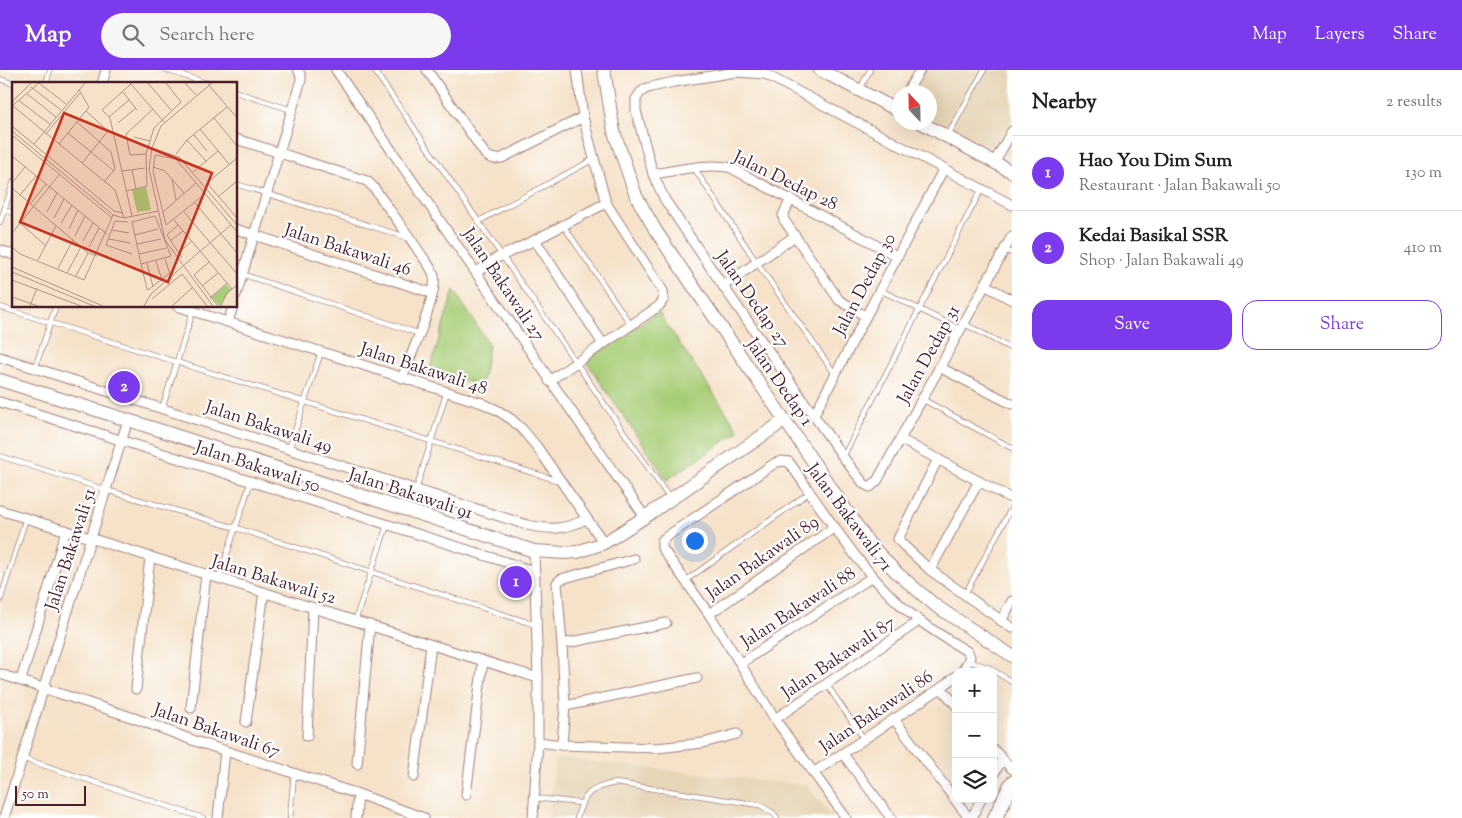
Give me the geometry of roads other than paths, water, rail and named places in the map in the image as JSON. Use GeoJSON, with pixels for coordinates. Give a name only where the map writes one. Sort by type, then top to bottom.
{"type":"FeatureCollection","features":[{"type":"Feature","properties":{"kind":"main road","name":"Jalan Dedap 1"},"geometry":{"type":"LineString","coordinates":[[604,70],[614,132],[636,196],[656,231],[692,286],[868,542],[897,573],[936,606],[1012,656]]}},
{"type":"Feature","properties":{"kind":"main road"},"geometry":{"type":"LineString","coordinates":[[820,70],[892,106]]}},
{"type":"Feature","properties":{"kind":"main road"},"geometry":{"type":"LineString","coordinates":[[934,130],[1012,172]]}},
{"type":"Feature","properties":{"kind":"main road","name":"Jalan Bakawali 91"},"geometry":{"type":"LineString","coordinates":[[0,380],[534,551],[565,553],[584,550],[604,543],[645,517],[785,420]]}},
{"type":"Feature","properties":{"kind":"main road"},"geometry":{"type":"LineString","coordinates":[[995,818],[1012,783]]}},
{"type":"Feature","properties":{"kind":"street"},"geometry":{"type":"LineString","coordinates":[[239,273],[254,235],[301,80],[298,70]]}},
{"type":"Feature","properties":{"kind":"street","name":"Jalan Bakawali 27"},"geometry":{"type":"LineString","coordinates":[[336,70],[645,517]]}},
{"type":"Feature","properties":{"kind":"street"},"geometry":{"type":"LineString","coordinates":[[427,70],[485,154],[491,158],[502,158],[583,117]]}},
{"type":"Feature","properties":{"kind":"street"},"geometry":{"type":"LineString","coordinates":[[550,381],[662,303],[664,295],[606,203],[583,117],[577,70]]}},
{"type":"Feature","properties":{"kind":"street"},"geometry":{"type":"LineString","coordinates":[[911,85],[920,70]]}},
{"type":"Feature","properties":{"kind":"street","name":"Jalan Dedap 27"},"geometry":{"type":"LineString","coordinates":[[870,487],[864,484],[843,457],[672,212],[657,187],[652,174],[636,114],[636,99],[640,93],[651,87],[736,72],[762,74],[770,76],[944,168]]}},
{"type":"Feature","properties":{"kind":"street"},"geometry":{"type":"LineString","coordinates":[[994,163],[1009,145],[1012,131]]}},
{"type":"Feature","properties":{"kind":"street"},"geometry":{"type":"LineString","coordinates":[[238,139],[370,183],[410,238],[433,274],[434,281],[420,334],[402,378]]}},
{"type":"Feature","properties":{"kind":"street","name":"Jalan Dedap 28"},"geometry":{"type":"LineString","coordinates":[[652,174],[720,166],[731,168],[897,256]]}},
{"type":"Feature","properties":{"kind":"street"},"geometry":{"type":"LineString","coordinates":[[944,168],[981,190],[1012,205]]}},
{"type":"Feature","properties":{"kind":"street","name":"Jalan Dedap 30"},"geometry":{"type":"LineString","coordinates":[[814,415],[944,168]]}},
{"type":"Feature","properties":{"kind":"street"},"geometry":{"type":"LineString","coordinates":[[791,200],[783,214],[784,220],[841,302],[865,316]]}},
{"type":"Feature","properties":{"kind":"street"},"geometry":{"type":"LineString","coordinates":[[476,272],[489,262],[606,203]]}},
{"type":"Feature","properties":{"kind":"street","name":"Jalan Bakawali 46"},"geometry":{"type":"LineString","coordinates":[[238,230],[432,293]]}},
{"type":"Feature","properties":{"kind":"street"},"geometry":{"type":"LineString","coordinates":[[723,286],[795,236]]}},
{"type":"Feature","properties":{"kind":"street","name":"Jalan Dedap 31"},"geometry":{"type":"LineString","coordinates":[[870,487],[876,481],[900,439],[984,285],[1008,252],[1012,236]]}},
{"type":"Feature","properties":{"kind":"street"},"geometry":{"type":"LineString","coordinates":[[535,240],[603,344]]}},
{"type":"Feature","properties":{"kind":"street"},"geometry":{"type":"LineString","coordinates":[[0,250],[12,254]]}},
{"type":"Feature","properties":{"kind":"street"},"geometry":{"type":"LineString","coordinates":[[984,285],[1012,300]]}},
{"type":"Feature","properties":{"kind":"street","name":"Jalan Bakawali 48"},"geometry":{"type":"LineString","coordinates":[[183,308],[482,403],[497,410],[522,429],[537,447],[604,543]]}},
{"type":"Feature","properties":{"kind":"street"},"geometry":{"type":"LineString","coordinates":[[228,322],[232,308]]}},
{"type":"Feature","properties":{"kind":"street","name":"Jalan Bakawali 49"},"geometry":{"type":"LineString","coordinates":[[0,357],[527,525],[546,529],[569,527],[586,519]]}},
{"type":"Feature","properties":{"kind":"street"},"geometry":{"type":"LineString","coordinates":[[939,367],[1012,404]]}},
{"type":"Feature","properties":{"kind":"street","name":"Jalan Bakawali 50"},"geometry":{"type":"LineString","coordinates":[[0,402],[534,571]]}},
{"type":"Feature","properties":{"kind":"street","name":"Jalan Bakawali 51"},"geometry":{"type":"LineString","coordinates":[[4,818],[128,420]]}},
{"type":"Feature","properties":{"kind":"street"},"geometry":{"type":"LineString","coordinates":[[900,439],[1012,499]]}},
{"type":"Feature","properties":{"kind":"street"},"geometry":{"type":"LineString","coordinates":[[938,459],[898,539],[930,570],[1012,628]]}},
{"type":"Feature","properties":{"kind":"street","name":"Jalan Bakawali 71"},"geometry":{"type":"LineString","coordinates":[[685,581],[662,548],[662,541],[666,536],[775,463],[789,462],[872,577],[919,621],[968,652],[970,657],[964,667]]}},
{"type":"Feature","properties":{"kind":"street"},"geometry":{"type":"LineString","coordinates":[[930,570],[979,481]]}},
{"type":"Feature","properties":{"kind":"street","name":"Jalan Bakawali 52"},"geometry":{"type":"LineString","coordinates":[[0,510],[538,678]]}},
{"type":"Feature","properties":{"kind":"street","name":"Jalan Bakawali 89"},"geometry":{"type":"LineString","coordinates":[[709,614],[835,527]]}},
{"type":"Feature","properties":{"kind":"street"},"geometry":{"type":"LineString","coordinates":[[21,680],[66,530]]}},
{"type":"Feature","properties":{"kind":"street"},"geometry":{"type":"LineString","coordinates":[[533,818],[538,742],[534,551]]}},
{"type":"Feature","properties":{"kind":"street"},"geometry":{"type":"LineString","coordinates":[[136,689],[150,557]]}},
{"type":"Feature","properties":{"kind":"street"},"geometry":{"type":"LineString","coordinates":[[562,746],[565,706],[562,644],[556,586],[559,581],[634,559]]}},
{"type":"Feature","properties":{"kind":"street"},"geometry":{"type":"LineString","coordinates":[[191,708],[206,574]]}},
{"type":"Feature","properties":{"kind":"street","name":"Jalan Bakawali 88"},"geometry":{"type":"LineString","coordinates":[[741,664],[872,577]]}},
{"type":"Feature","properties":{"kind":"street"},"geometry":{"type":"LineString","coordinates":[[685,581],[709,614],[775,719],[846,818]]}},
{"type":"Feature","properties":{"kind":"street"},"geometry":{"type":"LineString","coordinates":[[246,722],[264,592]]}},
{"type":"Feature","properties":{"kind":"street"},"geometry":{"type":"LineString","coordinates":[[1001,621],[1012,601]]}},
{"type":"Feature","properties":{"kind":"street"},"geometry":{"type":"LineString","coordinates":[[307,736],[313,608]]}},
{"type":"Feature","properties":{"kind":"street","name":"Jalan Bakawali 87"},"geometry":{"type":"LineString","coordinates":[[775,719],[919,621]]}},
{"type":"Feature","properties":{"kind":"street"},"geometry":{"type":"LineString","coordinates":[[562,644],[666,623]]}},
{"type":"Feature","properties":{"kind":"street"},"geometry":{"type":"LineString","coordinates":[[357,764],[370,625]]}},
{"type":"Feature","properties":{"kind":"street"},"geometry":{"type":"LineString","coordinates":[[414,777],[430,644]]}},
{"type":"Feature","properties":{"kind":"street"},"geometry":{"type":"LineString","coordinates":[[466,795],[483,661]]}},
{"type":"Feature","properties":{"kind":"street","name":"Jalan Bakawali 67"},"geometry":{"type":"LineString","coordinates":[[0,674],[44,687],[421,817]]}},
{"type":"Feature","properties":{"kind":"street"},"geometry":{"type":"LineString","coordinates":[[565,706],[697,678]]}},
{"type":"Feature","properties":{"kind":"street","name":"Jalan Bakawali 86"},"geometry":{"type":"LineString","coordinates":[[814,773],[952,679]]}},
{"type":"Feature","properties":{"kind":"street"},"geometry":{"type":"LineString","coordinates":[[941,688],[952,700]]}},
{"type":"Feature","properties":{"kind":"street"},"geometry":{"type":"LineString","coordinates":[[894,718],[971,818],[979,803]]}},
{"type":"Feature","properties":{"kind":"street"},"geometry":{"type":"LineString","coordinates":[[538,742],[562,746],[657,748],[703,743],[737,734]]}},
{"type":"Feature","properties":{"kind":"street"},"geometry":{"type":"LineString","coordinates":[[218,818],[225,751]]}},
{"type":"Feature","properties":{"kind":"street"},"geometry":{"type":"LineString","coordinates":[[997,753],[1012,769]]}},
{"type":"Feature","properties":{"kind":"street"},"geometry":{"type":"LineString","coordinates":[[842,754],[891,818]]}},
{"type":"Feature","properties":{"kind":"street"},"geometry":{"type":"LineString","coordinates":[[997,768],[1002,759]]}},
{"type":"Feature","properties":{"kind":"street"},"geometry":{"type":"LineString","coordinates":[[356,818],[358,794]]}},
{"type":"Feature","properties":{"kind":"lane"},"geometry":{"type":"LineString","coordinates":[[166,70],[204,82]]}},
{"type":"Feature","properties":{"kind":"lane"},"geometry":{"type":"LineString","coordinates":[[374,70],[671,499]]}},
{"type":"Feature","properties":{"kind":"lane"},"geometry":{"type":"LineString","coordinates":[[860,90],[870,70]]}},
{"type":"Feature","properties":{"kind":"lane"},"geometry":{"type":"LineString","coordinates":[[947,138],[984,70]]}},
{"type":"Feature","properties":{"kind":"lane"},"geometry":{"type":"LineString","coordinates":[[238,93],[292,110]]}},
{"type":"Feature","properties":{"kind":"lane"},"geometry":{"type":"LineString","coordinates":[[478,221],[594,159]]}},
{"type":"Feature","properties":{"kind":"lane"},"geometry":{"type":"LineString","coordinates":[[694,168],[757,263],[835,374]]}},
{"type":"Feature","properties":{"kind":"lane"},"geometry":{"type":"LineString","coordinates":[[238,185],[410,238]]}},
{"type":"Feature","properties":{"kind":"lane"},"geometry":{"type":"LineString","coordinates":[[0,222],[12,187]]}},
{"type":"Feature","properties":{"kind":"lane"},"geometry":{"type":"LineString","coordinates":[[843,457],[981,190]]}},
{"type":"Feature","properties":{"kind":"lane"},"geometry":{"type":"LineString","coordinates":[[4,210],[12,212]]}},
{"type":"Feature","properties":{"kind":"lane"},"geometry":{"type":"LineString","coordinates":[[563,225],[631,325]]}},
{"type":"Feature","properties":{"kind":"lane"},"geometry":{"type":"LineString","coordinates":[[239,273],[420,334]]}},
{"type":"Feature","properties":{"kind":"lane"},"geometry":{"type":"LineString","coordinates":[[879,290],[1012,349]]}},
{"type":"Feature","properties":{"kind":"lane"},"geometry":{"type":"LineString","coordinates":[[0,308],[561,481]]}},
{"type":"Feature","properties":{"kind":"lane"},"geometry":{"type":"LineString","coordinates":[[35,368],[55,308]]}},
{"type":"Feature","properties":{"kind":"lane"},"geometry":{"type":"LineString","coordinates":[[162,409],[193,311]]}},
{"type":"Feature","properties":{"kind":"lane"},"geometry":{"type":"LineString","coordinates":[[289,449],[321,352]]}},
{"type":"Feature","properties":{"kind":"lane"},"geometry":{"type":"LineString","coordinates":[[416,490],[446,392]]}},
{"type":"Feature","properties":{"kind":"lane"},"geometry":{"type":"LineString","coordinates":[[922,399],[1012,448]]}},
{"type":"Feature","properties":{"kind":"lane"},"geometry":{"type":"LineString","coordinates":[[0,456],[106,490],[236,528],[536,625]]}},
{"type":"Feature","properties":{"kind":"lane"},"geometry":{"type":"LineString","coordinates":[[218,578],[251,481]]}},
{"type":"Feature","properties":{"kind":"lane"},"geometry":{"type":"LineString","coordinates":[[685,581],[810,492]]}},
{"type":"Feature","properties":{"kind":"lane"},"geometry":{"type":"LineString","coordinates":[[964,595],[1012,508]]}},
{"type":"Feature","properties":{"kind":"lane"},"geometry":{"type":"LineString","coordinates":[[0,601],[26,518]]}},
{"type":"Feature","properties":{"kind":"lane"},"geometry":{"type":"LineString","coordinates":[[355,621],[387,524]]}},
{"type":"Feature","properties":{"kind":"lane"},"geometry":{"type":"LineString","coordinates":[[964,667],[988,667],[1012,682]]}},
{"type":"Feature","properties":{"kind":"lane"},"geometry":{"type":"LineString","coordinates":[[827,685],[864,739]]}},
{"type":"Feature","properties":{"kind":"lane"},"geometry":{"type":"LineString","coordinates":[[22,758],[203,818]]}},
{"type":"Feature","properties":{"kind":"lane"},"geometry":{"type":"LineString","coordinates":[[290,818],[294,774]]}},
{"type":"Feature","properties":{"kind":"lane"},"geometry":{"type":"LineString","coordinates":[[577,818],[581,803],[590,792],[601,785],[616,783],[760,805],[773,813],[777,818]]}},
{"type":"Feature","properties":{"kind":"lane"},"geometry":{"type":"LineString","coordinates":[[534,798],[581,803]]}},
{"type":"Feature","properties":{"kind":"place","name":"Kedai Basikal SSR"},"geometry":{"type":"Point","coordinates":[124,387]}},
{"type":"Feature","properties":{"kind":"place","name":"Hao You Dim Sum"},"geometry":{"type":"Point","coordinates":[516,582]}}]}
